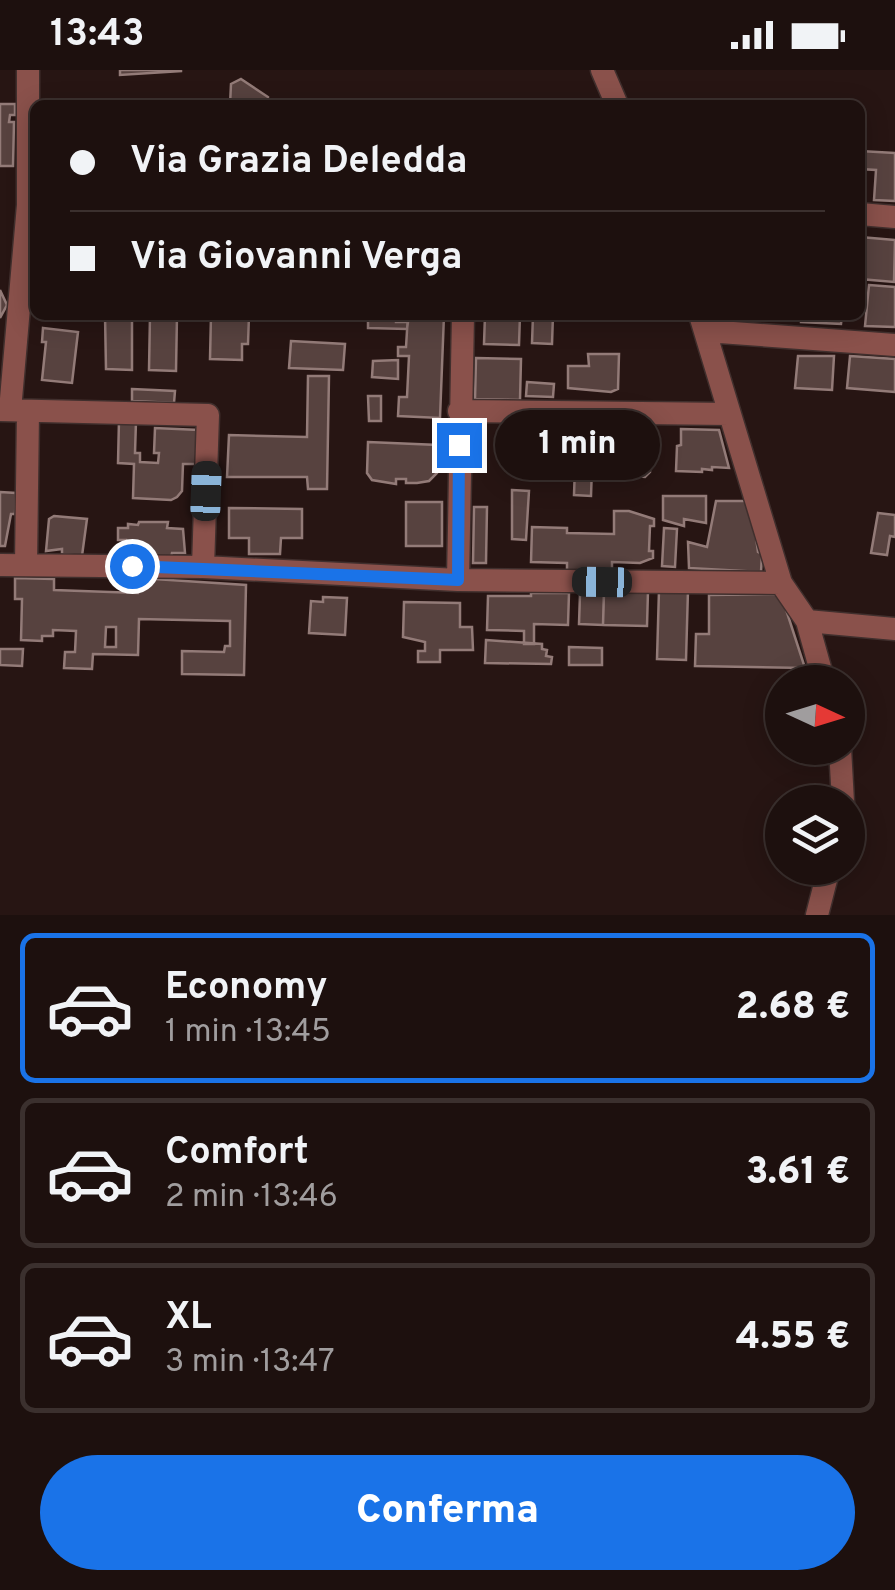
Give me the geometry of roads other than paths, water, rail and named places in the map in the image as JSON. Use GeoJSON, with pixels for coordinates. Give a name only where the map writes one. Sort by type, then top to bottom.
{"type":"FeatureCollection","features":[{"type":"Feature","properties":{"kind":"street"},"geometry":{"type":"LineString","coordinates":[[28,70],[30,160]]}},
{"type":"Feature","properties":{"kind":"street"},"geometry":{"type":"LineString","coordinates":[[602,70],[615,100]]}},
{"type":"Feature","properties":{"kind":"street"},"geometry":{"type":"LineString","coordinates":[[26,565],[13,410],[12,254],[30,208]]}},
{"type":"Feature","properties":{"kind":"street"},"geometry":{"type":"LineString","coordinates":[[865,214],[895,217]]}},
{"type":"Feature","properties":{"kind":"street"},"geometry":{"type":"LineString","coordinates":[[458,580],[463,320]]}},
{"type":"Feature","properties":{"kind":"street"},"geometry":{"type":"LineString","coordinates":[[819,665],[807,621],[780,583],[703,323],[895,345]]}},
{"type":"Feature","properties":{"kind":"street"},"geometry":{"type":"LineString","coordinates":[[13,410],[208,416],[203,567]]}},
{"type":"Feature","properties":{"kind":"street"},"geometry":{"type":"LineString","coordinates":[[460,411],[729,414]]}},
{"type":"Feature","properties":{"kind":"street"},"geometry":{"type":"LineString","coordinates":[[0,565],[203,567],[458,580],[780,583]]}},
{"type":"Feature","properties":{"kind":"street"},"geometry":{"type":"LineString","coordinates":[[807,621],[895,629]]}},
{"type":"Feature","properties":{"kind":"street"},"geometry":{"type":"LineString","coordinates":[[817,915],[825,885]]}}]}
